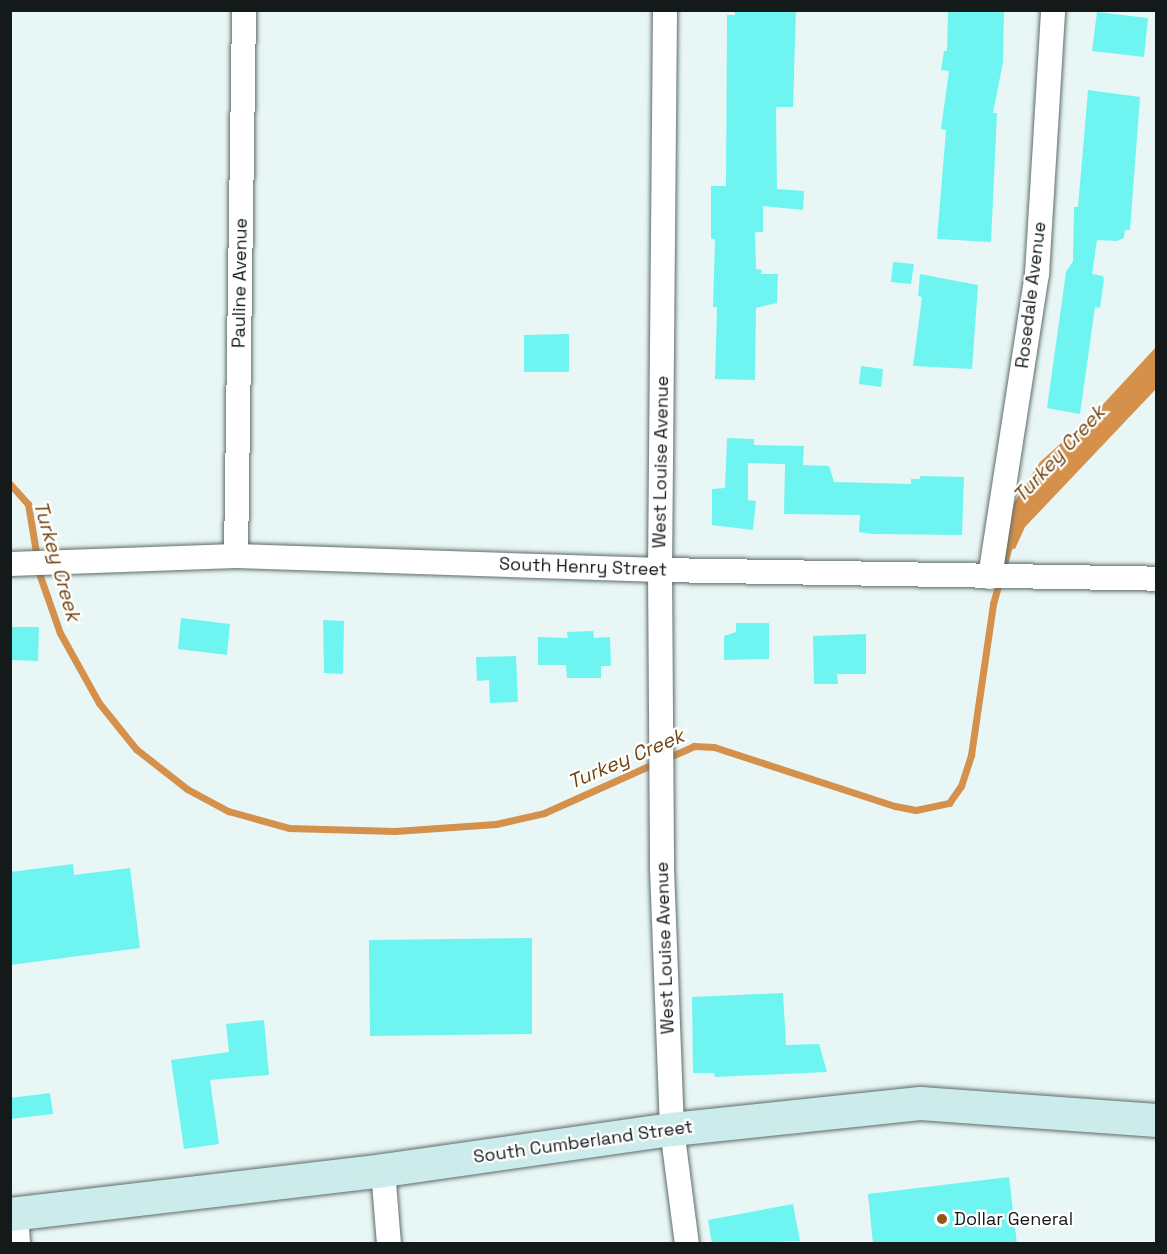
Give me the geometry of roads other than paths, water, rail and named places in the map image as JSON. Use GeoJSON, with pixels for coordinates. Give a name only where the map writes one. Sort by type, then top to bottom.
{"type":"FeatureCollection","features":[{"type":"Feature","properties":{"kind":"main road","name":"South Cumberland Street"},"geometry":{"type":"LineString","coordinates":[[15,1224],[672,1130],[920,1103],[1156,1120]]}},
{"type":"Feature","properties":{"kind":"street","name":"Pauline Avenue"},"geometry":{"type":"LineString","coordinates":[[236,556],[244,10]]}},
{"type":"Feature","properties":{"kind":"street","name":"West Louise Avenue"},"geometry":{"type":"LineString","coordinates":[[665,10],[660,570],[662,869],[672,1130],[687,1244]]}},
{"type":"Feature","properties":{"kind":"street","name":"Rosedale Avenue"},"geometry":{"type":"LineString","coordinates":[[990,577],[1036,274],[1053,10]]}},
{"type":"Feature","properties":{"kind":"street","name":"South Henry Street"},"geometry":{"type":"LineString","coordinates":[[10,564],[236,556],[660,570],[1156,579]]}},
{"type":"Feature","properties":{"kind":"street"},"geometry":{"type":"LineString","coordinates":[[383,1170],[389,1244]]}},
{"type":"Feature","properties":{"kind":"water","name":"Turkey Creek"},"geometry":{"type":"Polygon","coordinates":[[[1156,347],[1156,389],[1025,527],[1015,549],[1002,548],[1008,512],[1040,462],[1095,413],[1156,347]]]}},
{"type":"Feature","properties":{"kind":"waterway","name":"Turkey Creek"},"geometry":{"type":"LineString","coordinates":[[10,484],[28,504],[40,576],[60,633],[99,703],[136,749],[187,789],[228,811],[289,828],[395,831],[496,824],[544,813],[655,763]]}},
{"type":"Feature","properties":{"kind":"waterway","name":"Turkey Creek"},"geometry":{"type":"LineString","coordinates":[[665,759],[694,746],[714,747],[895,806],[916,810],[949,803],[961,786],[971,755],[993,604],[1010,542]]}},
{"type":"Feature","properties":{"kind":"place","name":"Dollar General"},"geometry":{"type":"Point","coordinates":[942,1219]}}]}
